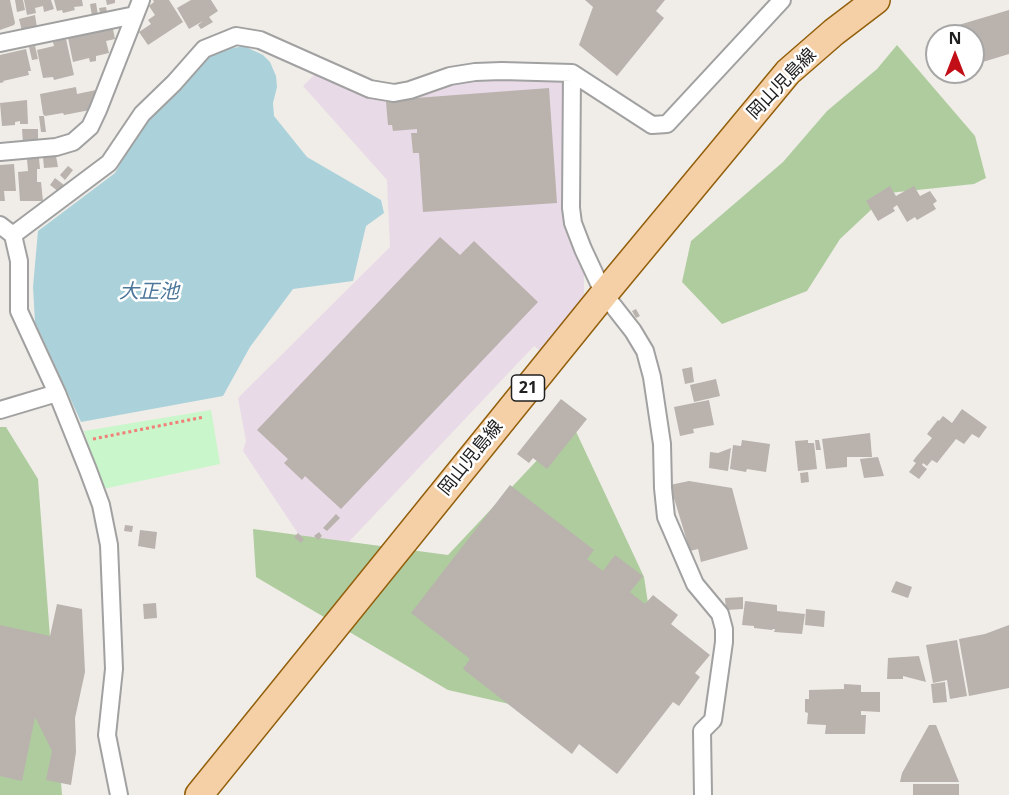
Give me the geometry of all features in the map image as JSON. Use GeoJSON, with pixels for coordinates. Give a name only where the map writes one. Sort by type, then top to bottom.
{"type":"FeatureCollection","features":[{"type":"Feature","properties":{"kind":"main road","name":"岡山児島線"},"geometry":{"type":"LineString","coordinates":[[199,795],[604,294],[788,72],[834,32],[876,0]]}},
{"type":"Feature","properties":{"kind":"street"},"geometry":{"type":"LineString","coordinates":[[119,795],[108,735],[114,669],[109,545],[101,506],[77,442],[19,311],[19,261],[6,230],[110,163],[142,114],[204,49],[236,36],[260,40],[370,89],[394,93],[450,76],[475,72],[572,73],[652,125],[667,124],[782,0]]}},
{"type":"Feature","properties":{"kind":"street"},"geometry":{"type":"LineString","coordinates":[[0,44],[138,8]]}},
{"type":"Feature","properties":{"kind":"street"},"geometry":{"type":"LineString","coordinates":[[0,152],[56,147],[73,141],[90,127],[138,8]]}},
{"type":"Feature","properties":{"kind":"street"},"geometry":{"type":"LineString","coordinates":[[572,73],[571,208],[573,223],[604,294],[633,331],[645,351],[652,377],[662,444],[666,517],[695,584],[720,614],[724,630],[713,720],[702,731],[701,783],[703,795]]}},
{"type":"Feature","properties":{"kind":"street"},"geometry":{"type":"LineString","coordinates":[[0,410],[57,393]]}},
{"type":"Feature","properties":{"kind":"path"},"geometry":{"type":"LineString","coordinates":[[77,442],[204,417]]}},
{"type":"Feature","properties":{"kind":"shaded area"},"geometry":{"type":"Polygon","coordinates":[[[318,71],[382,88],[551,77],[566,85],[566,215],[569,238],[584,267],[584,303],[543,353],[534,346],[326,566],[299,535],[243,451],[246,441],[238,398],[390,247],[387,180],[303,86],[318,71]]]}},
{"type":"Feature","properties":{"kind":"green space"},"geometry":{"type":"Polygon","coordinates":[[[897,45],[925,78],[925,84],[930,84],[975,136],[986,178],[974,184],[889,193],[840,239],[807,291],[722,324],[682,282],[691,241],[783,162],[827,111],[877,69],[897,45]]]}},
{"type":"Feature","properties":{"kind":"green space"},"geometry":{"type":"Polygon","coordinates":[[[211,410],[220,464],[103,489],[84,431],[211,410]]]}},
{"type":"Feature","properties":{"kind":"green space"},"geometry":{"type":"Polygon","coordinates":[[[572,423],[644,577],[658,669],[597,724],[448,690],[256,577],[253,529],[448,555],[572,423]]]}},
{"type":"Feature","properties":{"kind":"green space"},"geometry":{"type":"Polygon","coordinates":[[[0,427],[6,427],[38,479],[62,795],[0,795],[0,427]]]}},
{"type":"Feature","properties":{"kind":"water","name":"大正池"},"geometry":{"type":"Polygon","coordinates":[[[244,46],[263,55],[270,62],[276,76],[277,87],[273,103],[274,116],[307,157],[381,200],[384,213],[366,226],[353,281],[293,289],[250,347],[223,396],[81,422],[35,322],[33,287],[38,231],[115,173],[148,116],[211,52],[244,46]]]}},
{"type":"Feature","properties":{"kind":"building"},"geometry":{"type":"Polygon","coordinates":[[[0,0],[10,0],[15,23],[0,30],[0,0]]]}},
{"type":"Feature","properties":{"kind":"building"},"geometry":{"type":"Polygon","coordinates":[[[15,0],[23,0],[25,10],[17,12],[15,0]]]}},
{"type":"Feature","properties":{"kind":"building"},"geometry":{"type":"Polygon","coordinates":[[[24,0],[51,0],[54,9],[44,12],[43,6],[35,8],[36,13],[27,15],[24,0]]]}},
{"type":"Feature","properties":{"kind":"building"},"geometry":{"type":"Polygon","coordinates":[[[54,0],[82,0],[83,6],[74,7],[75,10],[63,13],[62,10],[57,11],[54,0]]]}},
{"type":"Feature","properties":{"kind":"building"},"geometry":{"type":"Polygon","coordinates":[[[106,0],[115,0],[115,3],[107,5],[106,0]]]}},
{"type":"Feature","properties":{"kind":"building"},"geometry":{"type":"Polygon","coordinates":[[[153,0],[169,0],[183,22],[148,45],[139,32],[151,24],[148,20],[155,15],[149,6],[154,2],[153,0]]]}},
{"type":"Feature","properties":{"kind":"building"},"geometry":{"type":"Polygon","coordinates":[[[191,0],[211,0],[218,11],[209,17],[213,22],[201,29],[198,25],[203,21],[189,29],[177,8],[191,0]]]}},
{"type":"Feature","properties":{"kind":"building"},"geometry":{"type":"Polygon","coordinates":[[[585,0],[665,0],[656,11],[664,18],[617,76],[579,45],[593,7],[585,0]]]}},
{"type":"Feature","properties":{"kind":"building"},"geometry":{"type":"Polygon","coordinates":[[[96,3],[98,15],[92,16],[90,4],[96,3]]]}},
{"type":"Feature","properties":{"kind":"building"},"geometry":{"type":"Polygon","coordinates":[[[106,7],[107,12],[100,13],[99,8],[106,7]]]}},
{"type":"Feature","properties":{"kind":"building"},"geometry":{"type":"Polygon","coordinates":[[[1009,10],[1009,54],[985,61],[985,24],[962,24],[1009,10]]]}},
{"type":"Feature","properties":{"kind":"building"},"geometry":{"type":"Polygon","coordinates":[[[35,15],[37,28],[22,31],[19,19],[35,15]]]}},
{"type":"Feature","properties":{"kind":"building"},"geometry":{"type":"Polygon","coordinates":[[[113,29],[115,39],[106,41],[109,53],[96,56],[96,61],[90,62],[89,58],[73,62],[68,38],[113,29]]]}},
{"type":"Feature","properties":{"kind":"building"},"geometry":{"type":"Polygon","coordinates":[[[66,39],[74,75],[54,80],[53,77],[43,78],[37,50],[54,46],[53,42],[66,39]]]}},
{"type":"Feature","properties":{"kind":"building"},"geometry":{"type":"Polygon","coordinates":[[[35,46],[38,59],[32,60],[29,47],[35,46]]]}},
{"type":"Feature","properties":{"kind":"building"},"geometry":{"type":"Polygon","coordinates":[[[26,49],[31,71],[28,71],[29,75],[0,83],[0,55],[26,49]]]}},
{"type":"Feature","properties":{"kind":"building"},"geometry":{"type":"Polygon","coordinates":[[[76,87],[77,94],[96,90],[90,110],[64,115],[63,113],[45,116],[43,114],[40,94],[76,87]]]}},
{"type":"Feature","properties":{"kind":"building"},"geometry":{"type":"Polygon","coordinates":[[[549,88],[557,203],[423,212],[419,153],[413,153],[411,133],[417,133],[417,129],[393,131],[392,125],[388,125],[386,102],[549,88]]]}},
{"type":"Feature","properties":{"kind":"building"},"geometry":{"type":"Polygon","coordinates":[[[27,100],[28,124],[20,124],[20,121],[15,122],[15,125],[2,126],[0,103],[27,100]]]}},
{"type":"Feature","properties":{"kind":"building"},"geometry":{"type":"Polygon","coordinates":[[[39,116],[44,116],[46,132],[41,132],[39,116]]]}},
{"type":"Feature","properties":{"kind":"building"},"geometry":{"type":"Polygon","coordinates":[[[22,129],[38,129],[38,142],[23,143],[22,129]]]}},
{"type":"Feature","properties":{"kind":"building"},"geometry":{"type":"Polygon","coordinates":[[[56,156],[58,167],[44,168],[43,157],[56,156]]]}},
{"type":"Feature","properties":{"kind":"building"},"geometry":{"type":"Polygon","coordinates":[[[39,158],[40,169],[37,169],[37,182],[41,182],[43,201],[20,201],[18,172],[28,171],[27,159],[39,158]]]}},
{"type":"Feature","properties":{"kind":"building"},"geometry":{"type":"Polygon","coordinates":[[[14,164],[16,191],[4,191],[5,201],[0,201],[0,165],[14,164]]]}},
{"type":"Feature","properties":{"kind":"building"},"geometry":{"type":"Polygon","coordinates":[[[68,166],[73,170],[65,180],[60,175],[68,166]]]}},
{"type":"Feature","properties":{"kind":"building"},"geometry":{"type":"Polygon","coordinates":[[[55,178],[64,185],[59,192],[50,185],[55,178]]]}},
{"type":"Feature","properties":{"kind":"building"},"geometry":{"type":"Polygon","coordinates":[[[890,186],[896,196],[914,186],[920,196],[930,191],[937,201],[933,204],[936,209],[917,220],[915,217],[907,222],[897,205],[893,208],[895,211],[878,221],[866,201],[890,186]]]}},
{"type":"Feature","properties":{"kind":"building"},"geometry":{"type":"Polygon","coordinates":[[[440,237],[460,255],[474,241],[538,302],[341,509],[305,476],[302,480],[284,463],[288,459],[257,430],[440,237]]]}},
{"type":"Feature","properties":{"kind":"building"},"geometry":{"type":"Polygon","coordinates":[[[636,309],[640,316],[636,318],[632,311],[636,309]]]}},
{"type":"Feature","properties":{"kind":"building"},"geometry":{"type":"Polygon","coordinates":[[[692,367],[694,382],[685,384],[682,369],[692,367]]]}},
{"type":"Feature","properties":{"kind":"building"},"geometry":{"type":"Polygon","coordinates":[[[716,379],[720,396],[694,402],[690,385],[716,379]]]}},
{"type":"Feature","properties":{"kind":"building"},"geometry":{"type":"Polygon","coordinates":[[[561,399],[587,419],[547,469],[533,458],[529,463],[517,454],[561,399]]]}},
{"type":"Feature","properties":{"kind":"building"},"geometry":{"type":"Polygon","coordinates":[[[709,400],[714,425],[693,429],[694,433],[680,436],[674,407],[709,400]]]}},
{"type":"Feature","properties":{"kind":"building"},"geometry":{"type":"Polygon","coordinates":[[[962,409],[987,427],[979,438],[972,434],[964,444],[956,439],[937,463],[932,460],[927,466],[923,463],[922,465],[927,469],[919,479],[909,472],[916,463],[913,461],[932,438],[927,434],[938,420],[943,416],[952,423],[962,409]]]}},
{"type":"Feature","properties":{"kind":"building"},"geometry":{"type":"Polygon","coordinates":[[[870,433],[872,457],[847,457],[847,467],[826,469],[822,439],[870,433]]]}},
{"type":"Feature","properties":{"kind":"building"},"geometry":{"type":"Polygon","coordinates":[[[742,440],[770,444],[766,472],[730,469],[733,445],[741,446],[742,440]]]}},
{"type":"Feature","properties":{"kind":"building"},"geometry":{"type":"Polygon","coordinates":[[[808,440],[808,443],[814,443],[817,469],[798,471],[795,441],[808,440]]]}},
{"type":"Feature","properties":{"kind":"building"},"geometry":{"type":"Polygon","coordinates":[[[815,440],[819,440],[821,450],[816,450],[815,440]]]}},
{"type":"Feature","properties":{"kind":"building"},"geometry":{"type":"Polygon","coordinates":[[[731,448],[728,471],[709,468],[710,452],[718,453],[731,448]]]}},
{"type":"Feature","properties":{"kind":"building"},"geometry":{"type":"Polygon","coordinates":[[[878,457],[884,476],[864,478],[860,459],[878,457]]]}},
{"type":"Feature","properties":{"kind":"building"},"geometry":{"type":"Polygon","coordinates":[[[808,472],[809,482],[801,483],[800,473],[808,472]]]}},
{"type":"Feature","properties":{"kind":"building"},"geometry":{"type":"Polygon","coordinates":[[[689,481],[732,488],[748,549],[701,562],[698,549],[690,551],[670,485],[689,481]]]}},
{"type":"Feature","properties":{"kind":"building"},"geometry":{"type":"Polygon","coordinates":[[[510,485],[594,550],[587,559],[603,571],[615,555],[643,576],[630,592],[645,604],[653,595],[678,615],[671,624],[710,655],[695,673],[700,677],[679,706],[673,702],[617,774],[579,744],[572,754],[463,669],[470,659],[411,613],[510,485]]]}},
{"type":"Feature","properties":{"kind":"building"},"geometry":{"type":"Polygon","coordinates":[[[336,514],[340,518],[327,531],[323,528],[336,514]]]}},
{"type":"Feature","properties":{"kind":"building"},"geometry":{"type":"Polygon","coordinates":[[[125,525],[133,526],[132,532],[124,531],[125,525]]]}},
{"type":"Feature","properties":{"kind":"building"},"geometry":{"type":"Polygon","coordinates":[[[140,530],[157,532],[155,549],[138,546],[140,530]]]}},
{"type":"Feature","properties":{"kind":"building"},"geometry":{"type":"Polygon","coordinates":[[[319,532],[322,536],[318,540],[314,536],[319,532]]]}},
{"type":"Feature","properties":{"kind":"building"},"geometry":{"type":"Polygon","coordinates":[[[298,533],[304,539],[301,543],[294,537],[298,533]]]}},
{"type":"Feature","properties":{"kind":"building"},"geometry":{"type":"Polygon","coordinates":[[[896,581],[912,587],[908,598],[891,592],[896,581]]]}},
{"type":"Feature","properties":{"kind":"building"},"geometry":{"type":"Polygon","coordinates":[[[743,597],[743,609],[726,610],[725,598],[743,597]]]}},
{"type":"Feature","properties":{"kind":"building"},"geometry":{"type":"Polygon","coordinates":[[[745,601],[777,605],[777,611],[805,614],[802,634],[774,632],[775,629],[742,625],[745,601]]]}},
{"type":"Feature","properties":{"kind":"building"},"geometry":{"type":"Polygon","coordinates":[[[156,603],[157,618],[144,619],[143,604],[156,603]]]}},
{"type":"Feature","properties":{"kind":"building"},"geometry":{"type":"Polygon","coordinates":[[[57,604],[82,609],[85,672],[75,718],[76,752],[71,785],[46,780],[52,751],[35,717],[22,781],[0,776],[0,625],[50,636],[57,604]]]}},
{"type":"Feature","properties":{"kind":"building"},"geometry":{"type":"Polygon","coordinates":[[[806,609],[825,611],[824,627],[805,625],[806,609]]]}},
{"type":"Feature","properties":{"kind":"building"},"geometry":{"type":"Polygon","coordinates":[[[1009,625],[1009,688],[969,696],[959,639],[985,634],[1009,625]]]}},
{"type":"Feature","properties":{"kind":"building"},"geometry":{"type":"Polygon","coordinates":[[[957,640],[967,696],[950,699],[947,680],[933,683],[926,645],[957,640]]]}},
{"type":"Feature","properties":{"kind":"building"},"geometry":{"type":"Polygon","coordinates":[[[919,656],[926,682],[903,676],[903,679],[887,679],[888,658],[919,656]]]}},
{"type":"Feature","properties":{"kind":"building"},"geometry":{"type":"Polygon","coordinates":[[[945,682],[947,702],[933,703],[931,684],[945,682]]]}},
{"type":"Feature","properties":{"kind":"building"},"geometry":{"type":"Polygon","coordinates":[[[844,684],[861,685],[861,692],[880,692],[880,712],[861,711],[861,715],[866,715],[865,734],[825,734],[826,725],[807,724],[808,713],[805,712],[805,699],[809,699],[809,690],[844,689],[844,684]]]}},
{"type":"Feature","properties":{"kind":"building"},"geometry":{"type":"Polygon","coordinates":[[[929,725],[936,725],[959,782],[900,782],[902,773],[929,725]]]}},
{"type":"Feature","properties":{"kind":"building"},"geometry":{"type":"Polygon","coordinates":[[[913,784],[959,784],[959,795],[913,795],[913,784]]]}}]}
